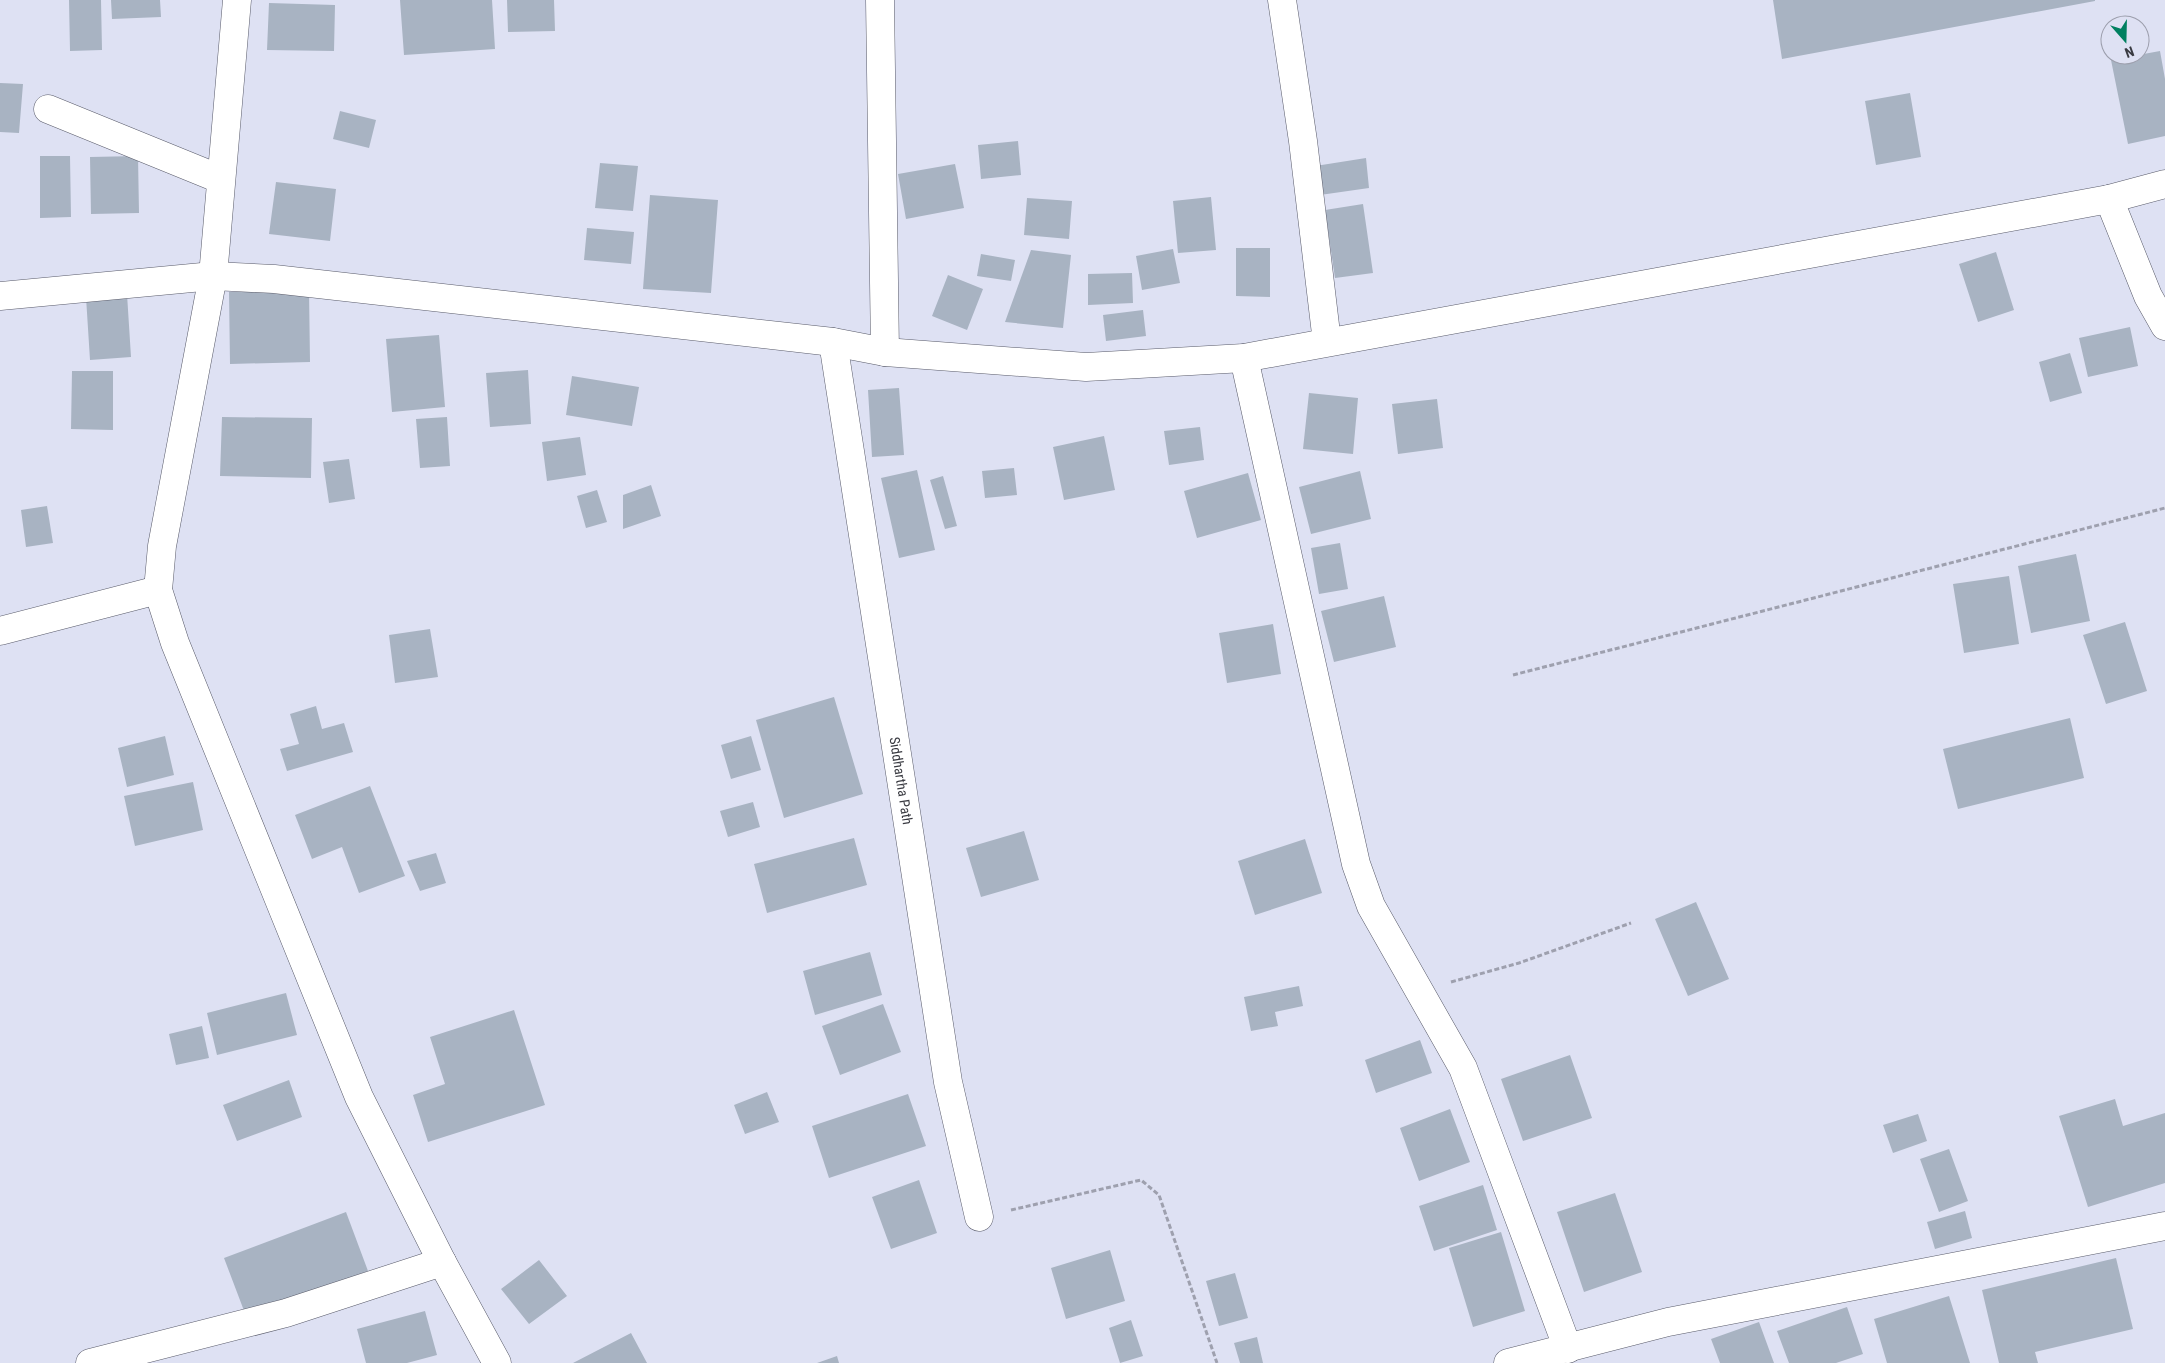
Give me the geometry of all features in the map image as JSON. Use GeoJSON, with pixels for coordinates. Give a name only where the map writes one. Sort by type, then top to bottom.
{"type":"FeatureCollection","features":[{"type":"Feature","properties":{"kind":"street"},"geometry":{"type":"LineString","coordinates":[[237,0],[213,276],[162,546],[158,590],[175,644],[359,1097],[442,1262],[497,1363]]}},
{"type":"Feature","properties":{"kind":"street"},"geometry":{"type":"LineString","coordinates":[[880,0],[885,352]]}},
{"type":"Feature","properties":{"kind":"street"},"geometry":{"type":"LineString","coordinates":[[1282,0],[1303,141],[1327,342]]}},
{"type":"Feature","properties":{"kind":"street"},"geometry":{"type":"LineString","coordinates":[[48,109],[220,179]]}},
{"type":"Feature","properties":{"kind":"street"},"geometry":{"type":"LineString","coordinates":[[0,296],[213,276],[274,279],[833,342],[885,352],[1086,368],[1244,358],[2109,199],[2165,184]]}},
{"type":"Feature","properties":{"kind":"street"},"geometry":{"type":"LineString","coordinates":[[2109,199],[2148,296],[2165,326]]}},
{"type":"Feature","properties":{"kind":"street","name":"Siddhartha Path"},"geometry":{"type":"LineString","coordinates":[[833,342],[948,1082],[979,1217]]}},
{"type":"Feature","properties":{"kind":"street"},"geometry":{"type":"LineString","coordinates":[[1244,358],[1356,864],[1371,906],[1462,1068],[1568,1349]]}},
{"type":"Feature","properties":{"kind":"street"},"geometry":{"type":"LineString","coordinates":[[0,631],[158,590]]}},
{"type":"Feature","properties":{"kind":"street"},"geometry":{"type":"LineString","coordinates":[[1508,1363],[1668,1322],[2165,1226]]}},
{"type":"Feature","properties":{"kind":"street"},"geometry":{"type":"LineString","coordinates":[[90,1363],[286,1313],[442,1262]]}},
{"type":"Feature","properties":{"kind":"path"},"geometry":{"type":"LineString","coordinates":[[1513,675],[2165,508]]}},
{"type":"Feature","properties":{"kind":"path"},"geometry":{"type":"LineString","coordinates":[[1419,991],[1519,963],[1631,922]]}},
{"type":"Feature","properties":{"kind":"path"},"geometry":{"type":"LineString","coordinates":[[979,1217],[1141,1180],[1159,1195],[1217,1363]]}},
{"type":"Feature","properties":{"kind":"building"},"geometry":{"type":"Polygon","coordinates":[[[69,0],[101,0],[102,50],[70,51],[69,0]]]}},
{"type":"Feature","properties":{"kind":"building"},"geometry":{"type":"Polygon","coordinates":[[[111,0],[160,0],[161,17],[112,19],[111,0]]]}},
{"type":"Feature","properties":{"kind":"building"},"geometry":{"type":"Polygon","coordinates":[[[400,0],[492,0],[495,49],[404,55],[400,0]]]}},
{"type":"Feature","properties":{"kind":"building"},"geometry":{"type":"Polygon","coordinates":[[[507,0],[554,0],[555,31],[508,32],[507,0]]]}},
{"type":"Feature","properties":{"kind":"building"},"geometry":{"type":"Polygon","coordinates":[[[1773,0],[2095,0],[2095,1],[1782,59],[1773,0]]]}},
{"type":"Feature","properties":{"kind":"building"},"geometry":{"type":"Polygon","coordinates":[[[269,3],[335,5],[334,51],[267,50],[269,3]]]}},
{"type":"Feature","properties":{"kind":"building"},"geometry":{"type":"Polygon","coordinates":[[[2160,51],[2165,79],[2165,136],[2128,144],[2112,65],[2150,65],[2150,53],[2160,51]]]}},
{"type":"Feature","properties":{"kind":"building"},"geometry":{"type":"Polygon","coordinates":[[[0,83],[23,84],[19,133],[0,132],[0,83]]]}},
{"type":"Feature","properties":{"kind":"building"},"geometry":{"type":"Polygon","coordinates":[[[1910,93],[1921,157],[1876,165],[1865,101],[1910,93]]]}},
{"type":"Feature","properties":{"kind":"building"},"geometry":{"type":"Polygon","coordinates":[[[340,111],[376,120],[369,148],[333,139],[340,111]]]}},
{"type":"Feature","properties":{"kind":"building"},"geometry":{"type":"Polygon","coordinates":[[[1018,141],[1021,175],[981,179],[978,145],[1018,141]]]}},
{"type":"Feature","properties":{"kind":"building"},"geometry":{"type":"Polygon","coordinates":[[[40,156],[70,156],[71,217],[40,218],[40,156]]]}},
{"type":"Feature","properties":{"kind":"building"},"geometry":{"type":"Polygon","coordinates":[[[138,156],[139,213],[91,214],[90,157],[138,156]]]}},
{"type":"Feature","properties":{"kind":"building"},"geometry":{"type":"Polygon","coordinates":[[[1366,158],[1369,188],[1313,196],[1309,167],[1366,158]]]}},
{"type":"Feature","properties":{"kind":"building"},"geometry":{"type":"Polygon","coordinates":[[[600,163],[638,166],[633,211],[595,208],[600,163]]]}},
{"type":"Feature","properties":{"kind":"building"},"geometry":{"type":"Polygon","coordinates":[[[955,164],[964,208],[906,219],[898,174],[955,164]]]}},
{"type":"Feature","properties":{"kind":"building"},"geometry":{"type":"Polygon","coordinates":[[[276,182],[336,189],[330,241],[269,234],[276,182]]]}},
{"type":"Feature","properties":{"kind":"building"},"geometry":{"type":"Polygon","coordinates":[[[650,195],[718,200],[711,293],[643,289],[650,195]]]}},
{"type":"Feature","properties":{"kind":"building"},"geometry":{"type":"Polygon","coordinates":[[[1211,197],[1216,250],[1178,253],[1173,201],[1211,197]]]}},
{"type":"Feature","properties":{"kind":"building"},"geometry":{"type":"Polygon","coordinates":[[[1027,198],[1072,201],[1069,239],[1024,235],[1027,198]]]}},
{"type":"Feature","properties":{"kind":"building"},"geometry":{"type":"Polygon","coordinates":[[[1363,204],[1373,273],[1335,278],[1325,210],[1363,204]]]}},
{"type":"Feature","properties":{"kind":"building"},"geometry":{"type":"Polygon","coordinates":[[[587,228],[634,232],[631,264],[584,260],[587,228]]]}},
{"type":"Feature","properties":{"kind":"building"},"geometry":{"type":"Polygon","coordinates":[[[1236,248],[1270,248],[1270,297],[1236,296],[1236,248]]]}},
{"type":"Feature","properties":{"kind":"building"},"geometry":{"type":"Polygon","coordinates":[[[1173,249],[1180,283],[1142,290],[1136,256],[1173,249]]]}},
{"type":"Feature","properties":{"kind":"building"},"geometry":{"type":"Polygon","coordinates":[[[1031,250],[1071,255],[1063,328],[1005,322],[1031,250]]]}},
{"type":"Feature","properties":{"kind":"building"},"geometry":{"type":"Polygon","coordinates":[[[1996,252],[2014,310],[1978,322],[1959,264],[1996,252]]]}},
{"type":"Feature","properties":{"kind":"building"},"geometry":{"type":"Polygon","coordinates":[[[981,254],[1015,260],[1011,281],[977,276],[981,254]]]}},
{"type":"Feature","properties":{"kind":"building"},"geometry":{"type":"Polygon","coordinates":[[[1132,273],[1133,303],[1088,305],[1088,274],[1132,273]]]}},
{"type":"Feature","properties":{"kind":"building"},"geometry":{"type":"Polygon","coordinates":[[[948,275],[983,289],[967,330],[932,316],[948,275]]]}},
{"type":"Feature","properties":{"kind":"building"},"geometry":{"type":"Polygon","coordinates":[[[309,290],[310,362],[230,364],[229,292],[309,290]]]}},
{"type":"Feature","properties":{"kind":"building"},"geometry":{"type":"Polygon","coordinates":[[[127,294],[131,357],[90,360],[86,297],[127,294]]]}},
{"type":"Feature","properties":{"kind":"building"},"geometry":{"type":"Polygon","coordinates":[[[1143,310],[1146,336],[1106,341],[1103,315],[1143,310]]]}},
{"type":"Feature","properties":{"kind":"building"},"geometry":{"type":"Polygon","coordinates":[[[2130,327],[2138,366],[2088,377],[2079,338],[2130,327]]]}},
{"type":"Feature","properties":{"kind":"building"},"geometry":{"type":"Polygon","coordinates":[[[439,335],[445,407],[392,412],[386,339],[439,335]]]}},
{"type":"Feature","properties":{"kind":"building"},"geometry":{"type":"Polygon","coordinates":[[[2070,353],[2082,393],[2050,402],[2039,362],[2070,353]]]}},
{"type":"Feature","properties":{"kind":"building"},"geometry":{"type":"Polygon","coordinates":[[[528,370],[531,424],[490,427],[486,373],[528,370]]]}},
{"type":"Feature","properties":{"kind":"building"},"geometry":{"type":"Polygon","coordinates":[[[72,371],[113,371],[113,430],[71,429],[72,371]]]}},
{"type":"Feature","properties":{"kind":"building"},"geometry":{"type":"Polygon","coordinates":[[[572,376],[639,387],[632,426],[566,415],[572,376]]]}},
{"type":"Feature","properties":{"kind":"building"},"geometry":{"type":"Polygon","coordinates":[[[899,388],[904,455],[872,457],[868,390],[899,388]]]}},
{"type":"Feature","properties":{"kind":"building"},"geometry":{"type":"Polygon","coordinates":[[[1309,393],[1358,398],[1353,454],[1303,449],[1309,393]]]}},
{"type":"Feature","properties":{"kind":"building"},"geometry":{"type":"Polygon","coordinates":[[[1437,399],[1443,448],[1398,454],[1392,404],[1437,399]]]}},
{"type":"Feature","properties":{"kind":"building"},"geometry":{"type":"Polygon","coordinates":[[[222,417],[312,418],[311,478],[220,476],[222,417]]]}},
{"type":"Feature","properties":{"kind":"building"},"geometry":{"type":"Polygon","coordinates":[[[447,417],[450,466],[420,468],[416,419],[447,417]]]}},
{"type":"Feature","properties":{"kind":"building"},"geometry":{"type":"Polygon","coordinates":[[[1200,427],[1204,460],[1169,465],[1164,431],[1200,427]]]}},
{"type":"Feature","properties":{"kind":"building"},"geometry":{"type":"Polygon","coordinates":[[[1104,436],[1115,490],[1064,500],[1053,447],[1104,436]]]}},
{"type":"Feature","properties":{"kind":"building"},"geometry":{"type":"Polygon","coordinates":[[[580,437],[586,475],[547,481],[542,442],[580,437]]]}},
{"type":"Feature","properties":{"kind":"building"},"geometry":{"type":"Polygon","coordinates":[[[349,459],[355,499],[329,503],[323,462],[349,459]]]}},
{"type":"Feature","properties":{"kind":"building"},"geometry":{"type":"Polygon","coordinates":[[[1014,468],[1017,495],[985,498],[982,471],[1014,468]]]}},
{"type":"Feature","properties":{"kind":"building"},"geometry":{"type":"Polygon","coordinates":[[[917,470],[935,550],[899,558],[881,478],[917,470]]]}},
{"type":"Feature","properties":{"kind":"building"},"geometry":{"type":"Polygon","coordinates":[[[1360,471],[1371,519],[1311,534],[1299,487],[1360,471]]]}},
{"type":"Feature","properties":{"kind":"building"},"geometry":{"type":"Polygon","coordinates":[[[1248,473],[1261,520],[1197,538],[1184,491],[1248,473]]]}},
{"type":"Feature","properties":{"kind":"building"},"geometry":{"type":"Polygon","coordinates":[[[943,476],[957,526],[945,529],[930,480],[943,476]]]}},
{"type":"Feature","properties":{"kind":"building"},"geometry":{"type":"Polygon","coordinates":[[[651,485],[661,516],[623,529],[623,495],[651,485]]]}},
{"type":"Feature","properties":{"kind":"building"},"geometry":{"type":"Polygon","coordinates":[[[597,490],[607,522],[586,528],[577,496],[597,490]]]}},
{"type":"Feature","properties":{"kind":"building"},"geometry":{"type":"Polygon","coordinates":[[[47,506],[53,543],[26,547],[21,510],[47,506]]]}},
{"type":"Feature","properties":{"kind":"building"},"geometry":{"type":"Polygon","coordinates":[[[1340,543],[1348,589],[1319,594],[1311,548],[1340,543]]]}},
{"type":"Feature","properties":{"kind":"building"},"geometry":{"type":"Polygon","coordinates":[[[2076,554],[2090,621],[2031,633],[2018,566],[2076,554]]]}},
{"type":"Feature","properties":{"kind":"building"},"geometry":{"type":"Polygon","coordinates":[[[2009,576],[2019,644],[1964,653],[1953,584],[2009,576]]]}},
{"type":"Feature","properties":{"kind":"building"},"geometry":{"type":"Polygon","coordinates":[[[1384,596],[1396,647],[1334,662],[1321,611],[1384,596]]]}},
{"type":"Feature","properties":{"kind":"building"},"geometry":{"type":"Polygon","coordinates":[[[2125,622],[2147,691],[2106,704],[2083,635],[2125,622]]]}},
{"type":"Feature","properties":{"kind":"building"},"geometry":{"type":"Polygon","coordinates":[[[1273,624],[1281,674],[1227,683],[1219,633],[1273,624]]]}},
{"type":"Feature","properties":{"kind":"building"},"geometry":{"type":"Polygon","coordinates":[[[430,629],[438,677],[395,683],[389,635],[430,629]]]}},
{"type":"Feature","properties":{"kind":"building"},"geometry":{"type":"Polygon","coordinates":[[[834,697],[863,794],[784,818],[756,720],[834,697]]]}},
{"type":"Feature","properties":{"kind":"building"},"geometry":{"type":"Polygon","coordinates":[[[316,706],[322,729],[344,723],[353,752],[287,771],[280,749],[299,744],[290,714],[316,706]]]}},
{"type":"Feature","properties":{"kind":"building"},"geometry":{"type":"Polygon","coordinates":[[[2070,718],[2084,778],[1958,809],[1943,749],[2070,718]]]}},
{"type":"Feature","properties":{"kind":"building"},"geometry":{"type":"Polygon","coordinates":[[[165,736],[174,775],[127,787],[118,748],[165,736]]]}},
{"type":"Feature","properties":{"kind":"building"},"geometry":{"type":"Polygon","coordinates":[[[751,736],[761,770],[731,779],[721,745],[751,736]]]}},
{"type":"Feature","properties":{"kind":"building"},"geometry":{"type":"Polygon","coordinates":[[[193,782],[203,830],[135,846],[124,796],[193,782]]]}},
{"type":"Feature","properties":{"kind":"building"},"geometry":{"type":"Polygon","coordinates":[[[370,786],[405,876],[359,893],[342,847],[312,859],[295,815],[370,786]]]}},
{"type":"Feature","properties":{"kind":"building"},"geometry":{"type":"Polygon","coordinates":[[[753,802],[760,827],[728,837],[720,811],[753,802]]]}},
{"type":"Feature","properties":{"kind":"building"},"geometry":{"type":"Polygon","coordinates":[[[1024,831],[1039,880],[981,897],[966,848],[1024,831]]]}},
{"type":"Feature","properties":{"kind":"building"},"geometry":{"type":"Polygon","coordinates":[[[854,838],[867,885],[767,913],[754,864],[854,838]]]}},
{"type":"Feature","properties":{"kind":"building"},"geometry":{"type":"Polygon","coordinates":[[[1305,839],[1322,893],[1255,915],[1238,861],[1305,839]]]}},
{"type":"Feature","properties":{"kind":"building"},"geometry":{"type":"Polygon","coordinates":[[[436,853],[446,883],[420,891],[407,861],[436,853]]]}},
{"type":"Feature","properties":{"kind":"building"},"geometry":{"type":"Polygon","coordinates":[[[1696,902],[1729,979],[1688,996],[1655,919],[1696,902]]]}},
{"type":"Feature","properties":{"kind":"building"},"geometry":{"type":"Polygon","coordinates":[[[870,952],[882,995],[815,1015],[803,971],[870,952]]]}},
{"type":"Feature","properties":{"kind":"building"},"geometry":{"type":"Polygon","coordinates":[[[1299,986],[1303,1006],[1275,1012],[1278,1026],[1251,1031],[1244,997],[1299,986]]]}},
{"type":"Feature","properties":{"kind":"building"},"geometry":{"type":"Polygon","coordinates":[[[286,993],[297,1035],[217,1055],[207,1013],[286,993]]]}},
{"type":"Feature","properties":{"kind":"building"},"geometry":{"type":"Polygon","coordinates":[[[883,1004],[901,1052],[840,1075],[822,1026],[883,1004]]]}},
{"type":"Feature","properties":{"kind":"building"},"geometry":{"type":"Polygon","coordinates":[[[514,1010],[545,1105],[428,1142],[413,1095],[445,1084],[430,1037],[514,1010]]]}},
{"type":"Feature","properties":{"kind":"building"},"geometry":{"type":"Polygon","coordinates":[[[202,1026],[209,1058],[176,1065],[169,1034],[202,1026]]]}},
{"type":"Feature","properties":{"kind":"building"},"geometry":{"type":"Polygon","coordinates":[[[1420,1040],[1432,1073],[1376,1093],[1365,1060],[1420,1040]]]}},
{"type":"Feature","properties":{"kind":"building"},"geometry":{"type":"Polygon","coordinates":[[[1570,1055],[1592,1118],[1523,1141],[1501,1079],[1570,1055]]]}},
{"type":"Feature","properties":{"kind":"building"},"geometry":{"type":"Polygon","coordinates":[[[289,1080],[302,1117],[237,1141],[223,1105],[289,1080]]]}},
{"type":"Feature","properties":{"kind":"building"},"geometry":{"type":"Polygon","coordinates":[[[767,1092],[779,1122],[745,1134],[734,1105],[767,1092]]]}},
{"type":"Feature","properties":{"kind":"building"},"geometry":{"type":"Polygon","coordinates":[[[908,1094],[926,1146],[829,1178],[812,1126],[908,1094]]]}},
{"type":"Feature","properties":{"kind":"building"},"geometry":{"type":"Polygon","coordinates":[[[2115,1099],[2123,1126],[2165,1113],[2165,1183],[2088,1207],[2059,1116],[2115,1099]]]}},
{"type":"Feature","properties":{"kind":"building"},"geometry":{"type":"Polygon","coordinates":[[[1450,1109],[1470,1162],[1419,1181],[1400,1128],[1450,1109]]]}},
{"type":"Feature","properties":{"kind":"building"},"geometry":{"type":"Polygon","coordinates":[[[1918,1114],[1927,1141],[1893,1153],[1883,1125],[1918,1114]]]}},
{"type":"Feature","properties":{"kind":"building"},"geometry":{"type":"Polygon","coordinates":[[[1949,1149],[1968,1201],[1939,1212],[1920,1159],[1949,1149]]]}},
{"type":"Feature","properties":{"kind":"building"},"geometry":{"type":"Polygon","coordinates":[[[919,1180],[937,1233],[891,1249],[872,1197],[919,1180]]]}},
{"type":"Feature","properties":{"kind":"building"},"geometry":{"type":"Polygon","coordinates":[[[1483,1185],[1497,1230],[1434,1251],[1419,1206],[1483,1185]]]}},
{"type":"Feature","properties":{"kind":"building"},"geometry":{"type":"Polygon","coordinates":[[[1615,1193],[1642,1272],[1584,1292],[1557,1212],[1615,1193]]]}},
{"type":"Feature","properties":{"kind":"building"},"geometry":{"type":"Polygon","coordinates":[[[1965,1211],[1972,1238],[1935,1249],[1927,1222],[1965,1211]]]}},
{"type":"Feature","properties":{"kind":"building"},"geometry":{"type":"Polygon","coordinates":[[[346,1212],[368,1271],[246,1316],[224,1258],[346,1212]]]}},
{"type":"Feature","properties":{"kind":"building"},"geometry":{"type":"Polygon","coordinates":[[[1501,1232],[1525,1311],[1473,1327],[1449,1248],[1501,1232]]]}},
{"type":"Feature","properties":{"kind":"building"},"geometry":{"type":"Polygon","coordinates":[[[1110,1250],[1125,1301],[1066,1319],[1051,1268],[1110,1250]]]}},
{"type":"Feature","properties":{"kind":"building"},"geometry":{"type":"Polygon","coordinates":[[[2116,1258],[2133,1329],[2035,1352],[2038,1363],[1999,1363],[1982,1290],[2116,1258]]]}},
{"type":"Feature","properties":{"kind":"building"},"geometry":{"type":"Polygon","coordinates":[[[539,1260],[567,1296],[529,1324],[501,1289],[539,1260]]]}},
{"type":"Feature","properties":{"kind":"building"},"geometry":{"type":"Polygon","coordinates":[[[1235,1273],[1248,1318],[1219,1326],[1206,1281],[1235,1273]]]}},
{"type":"Feature","properties":{"kind":"building"},"geometry":{"type":"Polygon","coordinates":[[[1949,1296],[1970,1363],[1887,1363],[1874,1319],[1949,1296]]]}},
{"type":"Feature","properties":{"kind":"building"},"geometry":{"type":"Polygon","coordinates":[[[1847,1307],[1863,1354],[1836,1363],[1789,1363],[1777,1331],[1847,1307]]]}},
{"type":"Feature","properties":{"kind":"building"},"geometry":{"type":"Polygon","coordinates":[[[425,1311],[437,1355],[407,1363],[366,1363],[357,1329],[425,1311]]]}},
{"type":"Feature","properties":{"kind":"building"},"geometry":{"type":"Polygon","coordinates":[[[1131,1320],[1143,1356],[1120,1363],[1109,1328],[1131,1320]]]}},
{"type":"Feature","properties":{"kind":"building"},"geometry":{"type":"Polygon","coordinates":[[[1759,1322],[1774,1363],[1720,1363],[1711,1339],[1759,1322]]]}},
{"type":"Feature","properties":{"kind":"building"},"geometry":{"type":"Polygon","coordinates":[[[631,1333],[647,1363],[573,1363],[631,1333]]]}},
{"type":"Feature","properties":{"kind":"building"},"geometry":{"type":"Polygon","coordinates":[[[1257,1337],[1263,1363],[1240,1363],[1234,1343],[1257,1337]]]}},
{"type":"Feature","properties":{"kind":"building"},"geometry":{"type":"Polygon","coordinates":[[[837,1356],[839,1363],[817,1363],[837,1356]]]}}]}
